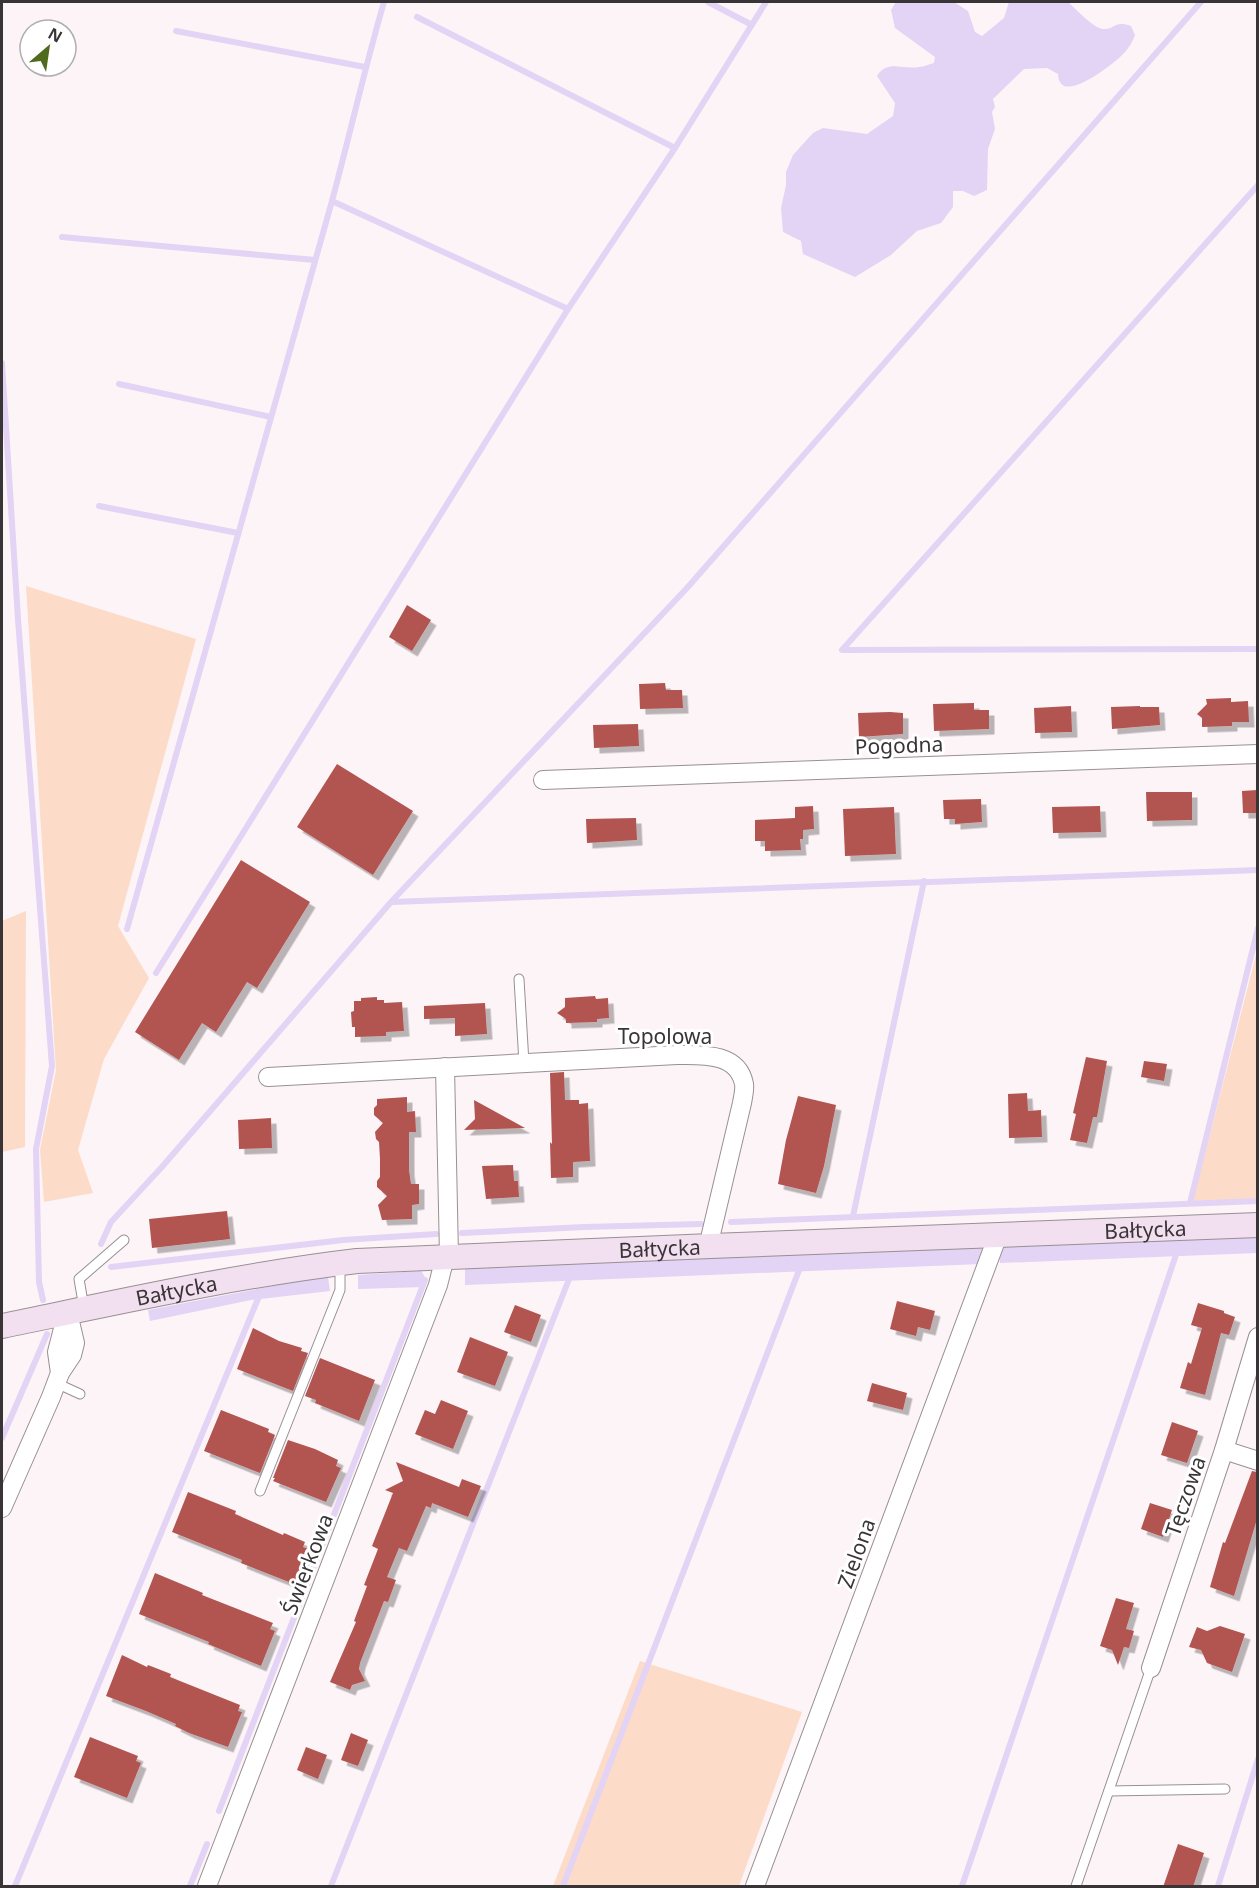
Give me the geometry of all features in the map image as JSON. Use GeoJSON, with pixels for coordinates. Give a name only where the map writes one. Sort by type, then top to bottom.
{"type":"FeatureCollection","features":[{"type":"Feature","properties":{"kind":"main road","name":"Bałtycka"},"geometry":{"type":"LineString","coordinates":[[2,1326],[231,1281],[340,1263],[445,1256],[1257,1225]]}},
{"type":"Feature","properties":{"kind":"street","name":"Pogodna"},"geometry":{"type":"LineString","coordinates":[[543,780],[1257,754]]}},
{"type":"Feature","properties":{"kind":"street","name":"Topolowa"},"geometry":{"type":"LineString","coordinates":[[268,1077],[705,1055],[725,1059],[737,1068],[744,1083],[742,1103],[711,1234],[711,1246]]}},
{"type":"Feature","properties":{"kind":"street"},"geometry":{"type":"LineString","coordinates":[[445,1067],[445,1256]]}},
{"type":"Feature","properties":{"kind":"street","name":"Zielona"},"geometry":{"type":"LineString","coordinates":[[755,1887],[998,1235]]}},
{"type":"Feature","properties":{"kind":"street","name":"Świerkowa"},"geometry":{"type":"LineString","coordinates":[[207,1887],[438,1285],[445,1256]]}},
{"type":"Feature","properties":{"kind":"street"},"geometry":{"type":"LineString","coordinates":[[2,1508],[58,1378],[57,1352],[76,1311]]}},
{"type":"Feature","properties":{"kind":"street","name":"Tęczowa"},"geometry":{"type":"LineString","coordinates":[[1151,1668],[1224,1450],[1257,1337]]}},
{"type":"Feature","properties":{"kind":"street"},"geometry":{"type":"LineString","coordinates":[[1224,1450],[1257,1461]]}},
{"type":"Feature","properties":{"kind":"lane"},"geometry":{"type":"LineString","coordinates":[[519,979],[524,1063]]}},
{"type":"Feature","properties":{"kind":"lane"},"geometry":{"type":"LineString","coordinates":[[76,1311],[79,1279],[124,1240]]}},
{"type":"Feature","properties":{"kind":"lane"},"geometry":{"type":"LineString","coordinates":[[260,1491],[340,1290],[340,1263]]}},
{"type":"Feature","properties":{"kind":"lane"},"geometry":{"type":"LineString","coordinates":[[58,1378],[80,1394]]}},
{"type":"Feature","properties":{"kind":"lane"},"geometry":{"type":"LineString","coordinates":[[1076,1887],[1151,1668]]}},
{"type":"Feature","properties":{"kind":"lane"},"geometry":{"type":"LineString","coordinates":[[1109,1791],[1225,1789]]}},
{"type":"Feature","properties":{"kind":"shaded area"},"geometry":{"type":"Polygon","coordinates":[[[896,2],[954,2],[968,11],[975,32],[982,36],[1004,18],[1009,2],[1068,2],[1089,22],[1099,28],[1107,29],[1125,24],[1131,26],[1135,35],[1128,48],[1118,59],[1075,86],[1060,83],[1058,74],[1047,68],[1024,69],[993,99],[995,107],[992,112],[995,129],[988,149],[987,190],[974,196],[963,191],[953,191],[953,207],[941,223],[917,231],[891,255],[855,277],[803,254],[801,241],[783,232],[781,208],[786,172],[793,155],[813,133],[823,128],[867,134],[893,116],[895,103],[877,76],[881,71],[890,66],[913,68],[934,63],[935,57],[895,28],[891,10],[896,2]]]}},
{"type":"Feature","properties":{"kind":"shaded area"},"geometry":{"type":"Polygon","coordinates":[[[26,586],[196,639],[118,926],[149,978],[104,1059],[78,1150],[93,1193],[44,1202],[40,1150],[56,1070],[26,586]]]}},
{"type":"Feature","properties":{"kind":"shaded area"},"geometry":{"type":"Polygon","coordinates":[[[26,911],[25,1147],[2,1152],[2,921],[26,911]]]}},
{"type":"Feature","properties":{"kind":"shaded area"},"geometry":{"type":"Polygon","coordinates":[[[1257,951],[1257,1199],[1193,1201],[1257,951]]]}},
{"type":"Feature","properties":{"kind":"shaded area"},"geometry":{"type":"Polygon","coordinates":[[[1257,1236],[1257,1253],[1000,1263],[1000,1253],[1005,1244],[1257,1236]]]}},
{"type":"Feature","properties":{"kind":"shaded area"},"geometry":{"type":"Polygon","coordinates":[[[982,1245],[984,1253],[981,1264],[465,1285],[465,1269],[982,1245]]]}},
{"type":"Feature","properties":{"kind":"shaded area"},"geometry":{"type":"Polygon","coordinates":[[[421,1271],[425,1277],[425,1287],[358,1289],[358,1275],[421,1271]]]}},
{"type":"Feature","properties":{"kind":"shaded area"},"geometry":{"type":"Polygon","coordinates":[[[328,1277],[330,1291],[251,1300],[150,1321],[148,1310],[328,1277]]]}},
{"type":"Feature","properties":{"kind":"shaded area"},"geometry":{"type":"Polygon","coordinates":[[[640,1661],[802,1712],[739,1886],[553,1886],[640,1661]]]}},
{"type":"Feature","properties":{"kind":"building"},"geometry":{"type":"Polygon","coordinates":[[[407,605],[431,620],[412,651],[389,637],[407,605]]]}},
{"type":"Feature","properties":{"kind":"building"},"geometry":{"type":"Polygon","coordinates":[[[665,683],[666,690],[682,690],[683,708],[640,709],[639,684],[665,683]]]}},
{"type":"Feature","properties":{"kind":"building"},"geometry":{"type":"Polygon","coordinates":[[[1231,698],[1231,702],[1248,701],[1249,722],[1232,722],[1232,726],[1202,727],[1202,718],[1197,714],[1207,704],[1206,699],[1231,698]]]}},
{"type":"Feature","properties":{"kind":"building"},"geometry":{"type":"Polygon","coordinates":[[[974,703],[974,710],[989,710],[989,729],[934,731],[933,704],[974,703]]]}},
{"type":"Feature","properties":{"kind":"building"},"geometry":{"type":"Polygon","coordinates":[[[1071,706],[1072,732],[1035,733],[1034,708],[1071,706]]]}},
{"type":"Feature","properties":{"kind":"building"},"geometry":{"type":"Polygon","coordinates":[[[1111,707],[1159,707],[1160,725],[1112,729],[1111,707]]]}},
{"type":"Feature","properties":{"kind":"building"},"geometry":{"type":"Polygon","coordinates":[[[858,713],[903,713],[903,734],[859,737],[858,713]]]}},
{"type":"Feature","properties":{"kind":"building"},"geometry":{"type":"Polygon","coordinates":[[[638,724],[639,746],[594,748],[593,725],[638,724]]]}},
{"type":"Feature","properties":{"kind":"building"},"geometry":{"type":"Polygon","coordinates":[[[337,764],[413,811],[373,875],[297,827],[337,764]]]}},
{"type":"Feature","properties":{"kind":"building"},"geometry":{"type":"Polygon","coordinates":[[[1257,790],[1257,813],[1243,813],[1242,791],[1257,790]]]}},
{"type":"Feature","properties":{"kind":"building"},"geometry":{"type":"Polygon","coordinates":[[[1146,792],[1192,792],[1192,820],[1147,821],[1146,792]]]}},
{"type":"Feature","properties":{"kind":"building"},"geometry":{"type":"Polygon","coordinates":[[[981,799],[982,822],[955,824],[955,819],[944,819],[943,800],[981,799]]]}},
{"type":"Feature","properties":{"kind":"building"},"geometry":{"type":"Polygon","coordinates":[[[813,806],[814,829],[803,830],[803,839],[800,839],[801,850],[765,851],[765,841],[755,841],[755,820],[795,818],[795,807],[813,806]]]}},
{"type":"Feature","properties":{"kind":"building"},"geometry":{"type":"Polygon","coordinates":[[[1100,806],[1101,832],[1053,833],[1052,807],[1100,806]]]}},
{"type":"Feature","properties":{"kind":"building"},"geometry":{"type":"Polygon","coordinates":[[[894,807],[896,854],[845,856],[843,809],[894,807]]]}},
{"type":"Feature","properties":{"kind":"building"},"geometry":{"type":"Polygon","coordinates":[[[636,818],[637,840],[587,843],[586,819],[636,818]]]}},
{"type":"Feature","properties":{"kind":"building"},"geometry":{"type":"Polygon","coordinates":[[[241,860],[310,902],[257,988],[247,982],[216,1032],[202,1023],[179,1060],[135,1032],[241,860]]]}},
{"type":"Feature","properties":{"kind":"building"},"geometry":{"type":"Polygon","coordinates":[[[595,996],[596,999],[608,998],[609,1018],[597,1019],[597,1022],[566,1023],[566,1019],[557,1013],[565,1007],[565,998],[595,996]]]}},
{"type":"Feature","properties":{"kind":"building"},"geometry":{"type":"Polygon","coordinates":[[[377,997],[377,1000],[384,1000],[384,1003],[402,1002],[404,1031],[386,1032],[386,1036],[355,1037],[351,1012],[354,1011],[354,1001],[377,997]]]}},
{"type":"Feature","properties":{"kind":"building"},"geometry":{"type":"Polygon","coordinates":[[[485,1003],[487,1034],[455,1036],[455,1018],[424,1019],[424,1006],[485,1003]]]}},
{"type":"Feature","properties":{"kind":"building"},"geometry":{"type":"Polygon","coordinates":[[[1086,1057],[1107,1061],[1097,1117],[1093,1117],[1087,1143],[1070,1140],[1076,1114],[1073,1113],[1086,1057]]]}},
{"type":"Feature","properties":{"kind":"building"},"geometry":{"type":"Polygon","coordinates":[[[1144,1061],[1167,1064],[1164,1081],[1141,1077],[1144,1061]]]}},
{"type":"Feature","properties":{"kind":"building"},"geometry":{"type":"Polygon","coordinates":[[[564,1072],[565,1100],[579,1100],[579,1104],[588,1103],[590,1161],[573,1162],[573,1177],[551,1178],[550,1073],[564,1072]]]}},
{"type":"Feature","properties":{"kind":"building"},"geometry":{"type":"Polygon","coordinates":[[[1027,1093],[1028,1111],[1041,1110],[1042,1137],[1009,1138],[1008,1094],[1027,1093]]]}},
{"type":"Feature","properties":{"kind":"building"},"geometry":{"type":"Polygon","coordinates":[[[798,1096],[836,1105],[824,1166],[816,1193],[778,1184],[786,1140],[798,1096]]]}},
{"type":"Feature","properties":{"kind":"building"},"geometry":{"type":"Polygon","coordinates":[[[407,1097],[407,1112],[415,1111],[416,1132],[409,1132],[409,1170],[411,1184],[419,1184],[419,1204],[412,1205],[412,1219],[382,1220],[378,1205],[387,1196],[377,1187],[380,1177],[380,1159],[379,1142],[375,1132],[383,1123],[374,1115],[374,1108],[377,1105],[377,1099],[407,1097]]]}},
{"type":"Feature","properties":{"kind":"building"},"geometry":{"type":"Polygon","coordinates":[[[474,1100],[525,1128],[464,1130],[475,1119],[474,1100]]]}},
{"type":"Feature","properties":{"kind":"building"},"geometry":{"type":"Polygon","coordinates":[[[271,1118],[272,1148],[239,1149],[238,1120],[271,1118]]]}},
{"type":"Feature","properties":{"kind":"building"},"geometry":{"type":"Polygon","coordinates":[[[513,1165],[514,1181],[518,1181],[519,1197],[486,1199],[482,1166],[513,1165]]]}},
{"type":"Feature","properties":{"kind":"building"},"geometry":{"type":"Polygon","coordinates":[[[227,1211],[230,1239],[152,1248],[149,1219],[227,1211]]]}},
{"type":"Feature","properties":{"kind":"building"},"geometry":{"type":"Polygon","coordinates":[[[897,1301],[935,1311],[930,1330],[918,1327],[916,1336],[890,1329],[897,1301]]]}},
{"type":"Feature","properties":{"kind":"building"},"geometry":{"type":"Polygon","coordinates":[[[1198,1303],[1235,1317],[1229,1335],[1221,1333],[1205,1395],[1180,1388],[1188,1362],[1191,1364],[1202,1328],[1191,1325],[1198,1303]]]}},
{"type":"Feature","properties":{"kind":"building"},"geometry":{"type":"Polygon","coordinates":[[[515,1305],[541,1315],[531,1342],[504,1332],[515,1305]]]}},
{"type":"Feature","properties":{"kind":"building"},"geometry":{"type":"Polygon","coordinates":[[[253,1328],[279,1341],[302,1348],[301,1351],[308,1353],[293,1391],[237,1369],[253,1328]]]}},
{"type":"Feature","properties":{"kind":"building"},"geometry":{"type":"Polygon","coordinates":[[[470,1337],[508,1352],[495,1386],[457,1372],[470,1337]]]}},
{"type":"Feature","properties":{"kind":"building"},"geometry":{"type":"Polygon","coordinates":[[[320,1358],[375,1380],[359,1421],[315,1403],[316,1400],[305,1396],[320,1358]]]}},
{"type":"Feature","properties":{"kind":"building"},"geometry":{"type":"Polygon","coordinates":[[[872,1383],[907,1393],[903,1410],[867,1401],[872,1383]]]}},
{"type":"Feature","properties":{"kind":"building"},"geometry":{"type":"Polygon","coordinates":[[[441,1400],[468,1411],[453,1449],[415,1434],[425,1410],[435,1414],[441,1400]]]}},
{"type":"Feature","properties":{"kind":"building"},"geometry":{"type":"Polygon","coordinates":[[[221,1410],[269,1429],[268,1432],[275,1435],[260,1473],[204,1451],[221,1410]]]}},
{"type":"Feature","properties":{"kind":"building"},"geometry":{"type":"Polygon","coordinates":[[[1172,1422],[1198,1431],[1187,1463],[1161,1455],[1172,1422]]]}},
{"type":"Feature","properties":{"kind":"building"},"geometry":{"type":"Polygon","coordinates":[[[288,1440],[338,1460],[336,1466],[341,1468],[326,1502],[273,1481],[288,1440]]]}},
{"type":"Feature","properties":{"kind":"building"},"geometry":{"type":"Polygon","coordinates":[[[396,1462],[459,1487],[462,1479],[481,1486],[468,1517],[432,1503],[431,1508],[426,1506],[407,1551],[399,1548],[387,1577],[396,1580],[388,1602],[384,1601],[360,1663],[359,1669],[365,1681],[352,1685],[350,1690],[330,1682],[356,1622],[354,1621],[367,1586],[364,1585],[378,1549],[372,1546],[393,1493],[385,1490],[403,1481],[396,1462]]]}},
{"type":"Feature","properties":{"kind":"building"},"geometry":{"type":"Polygon","coordinates":[[[1252,1471],[1257,1472],[1257,1519],[1234,1596],[1210,1587],[1223,1542],[1225,1543],[1252,1471]]]}},
{"type":"Feature","properties":{"kind":"building"},"geometry":{"type":"Polygon","coordinates":[[[188,1492],[236,1511],[235,1514],[283,1535],[284,1533],[305,1542],[303,1547],[308,1549],[294,1584],[172,1532],[188,1492]]]}},
{"type":"Feature","properties":{"kind":"building"},"geometry":{"type":"Polygon","coordinates":[[[1150,1503],[1172,1510],[1163,1537],[1141,1529],[1150,1503]]]}},
{"type":"Feature","properties":{"kind":"building"},"geometry":{"type":"Polygon","coordinates":[[[155,1573],[203,1593],[202,1595],[273,1623],[270,1629],[275,1631],[261,1666],[139,1614],[155,1573]]]}},
{"type":"Feature","properties":{"kind":"building"},"geometry":{"type":"Polygon","coordinates":[[[1116,1598],[1134,1603],[1126,1629],[1134,1631],[1129,1648],[1124,1647],[1118,1665],[1112,1650],[1100,1646],[1116,1598]]]}},
{"type":"Feature","properties":{"kind":"building"},"geometry":{"type":"Polygon","coordinates":[[[1220,1626],[1245,1634],[1232,1672],[1207,1663],[1201,1650],[1189,1647],[1197,1627],[1207,1631],[1220,1626]]]}},
{"type":"Feature","properties":{"kind":"building"},"geometry":{"type":"Polygon","coordinates":[[[122,1655],[240,1705],[238,1711],[242,1712],[228,1747],[189,1733],[175,1726],[176,1724],[106,1696],[122,1655]]]}},
{"type":"Feature","properties":{"kind":"building"},"geometry":{"type":"Polygon","coordinates":[[[351,1733],[368,1740],[358,1766],[341,1760],[351,1733]]]}},
{"type":"Feature","properties":{"kind":"building"},"geometry":{"type":"Polygon","coordinates":[[[90,1737],[138,1756],[136,1761],[141,1763],[127,1798],[74,1777],[90,1737]]]}},
{"type":"Feature","properties":{"kind":"building"},"geometry":{"type":"Polygon","coordinates":[[[306,1747],[327,1755],[318,1779],[297,1770],[306,1747]]]}},
{"type":"Feature","properties":{"kind":"building"},"geometry":{"type":"Polygon","coordinates":[[[1178,1844],[1204,1853],[1193,1887],[1163,1887],[1178,1844]]]}},
{"type":"Feature","properties":{"kind":"waterway"},"geometry":{"type":"LineString","coordinates":[[384,2],[332,201],[568,309]]}},
{"type":"Feature","properties":{"kind":"waterway"},"geometry":{"type":"LineString","coordinates":[[708,2],[752,25]]}},
{"type":"Feature","properties":{"kind":"waterway"},"geometry":{"type":"LineString","coordinates":[[156,973],[568,309],[675,148],[766,2]]}},
{"type":"Feature","properties":{"kind":"waterway"},"geometry":{"type":"LineString","coordinates":[[101,1244],[111,1222],[161,1168],[391,902],[687,588],[1201,2]]}},
{"type":"Feature","properties":{"kind":"waterway"},"geometry":{"type":"LineString","coordinates":[[417,17],[675,148]]}},
{"type":"Feature","properties":{"kind":"waterway"},"geometry":{"type":"LineString","coordinates":[[176,31],[365,67]]}},
{"type":"Feature","properties":{"kind":"waterway"},"geometry":{"type":"LineString","coordinates":[[1258,185],[842,650],[1258,649]]}},
{"type":"Feature","properties":{"kind":"waterway"},"geometry":{"type":"LineString","coordinates":[[127,929],[332,201]]}},
{"type":"Feature","properties":{"kind":"waterway"},"geometry":{"type":"LineString","coordinates":[[62,237],[315,260]]}},
{"type":"Feature","properties":{"kind":"waterway"},"geometry":{"type":"LineString","coordinates":[[2,363],[18,619],[52,1066],[36,1149],[39,1282],[43,1300]]}},
{"type":"Feature","properties":{"kind":"waterway"},"geometry":{"type":"LineString","coordinates":[[119,384],[271,417]]}},
{"type":"Feature","properties":{"kind":"waterway"},"geometry":{"type":"LineString","coordinates":[[99,506],[238,533]]}},
{"type":"Feature","properties":{"kind":"waterway"},"geometry":{"type":"LineString","coordinates":[[392,902],[1258,870]]}},
{"type":"Feature","properties":{"kind":"waterway"},"geometry":{"type":"LineString","coordinates":[[853,1216],[924,881]]}},
{"type":"Feature","properties":{"kind":"waterway"},"geometry":{"type":"LineString","coordinates":[[1190,1203],[1258,928]]}},
{"type":"Feature","properties":{"kind":"waterway"},"geometry":{"type":"LineString","coordinates":[[731,1222],[1258,1201]]}},
{"type":"Feature","properties":{"kind":"waterway"},"geometry":{"type":"LineString","coordinates":[[462,1233],[701,1224]]}},
{"type":"Feature","properties":{"kind":"waterway"},"geometry":{"type":"LineString","coordinates":[[111,1267],[343,1240],[436,1234]]}},
{"type":"Feature","properties":{"kind":"waterway"},"geometry":{"type":"LineString","coordinates":[[962,1886],[1178,1249]]}},
{"type":"Feature","properties":{"kind":"waterway"},"geometry":{"type":"LineString","coordinates":[[563,1886],[801,1265]]}},
{"type":"Feature","properties":{"kind":"waterway"},"geometry":{"type":"LineString","coordinates":[[331,1886],[571,1274]]}},
{"type":"Feature","properties":{"kind":"waterway"},"geometry":{"type":"LineString","coordinates":[[219,1811],[425,1280]]}},
{"type":"Feature","properties":{"kind":"waterway"},"geometry":{"type":"LineString","coordinates":[[15,1886],[260,1294]]}},
{"type":"Feature","properties":{"kind":"waterway"},"geometry":{"type":"LineString","coordinates":[[2,1438],[47,1334]]}},
{"type":"Feature","properties":{"kind":"waterway"},"geometry":{"type":"LineString","coordinates":[[1218,1886],[1258,1759]]}},
{"type":"Feature","properties":{"kind":"waterway"},"geometry":{"type":"LineString","coordinates":[[190,1886],[207,1844]]}}]}
